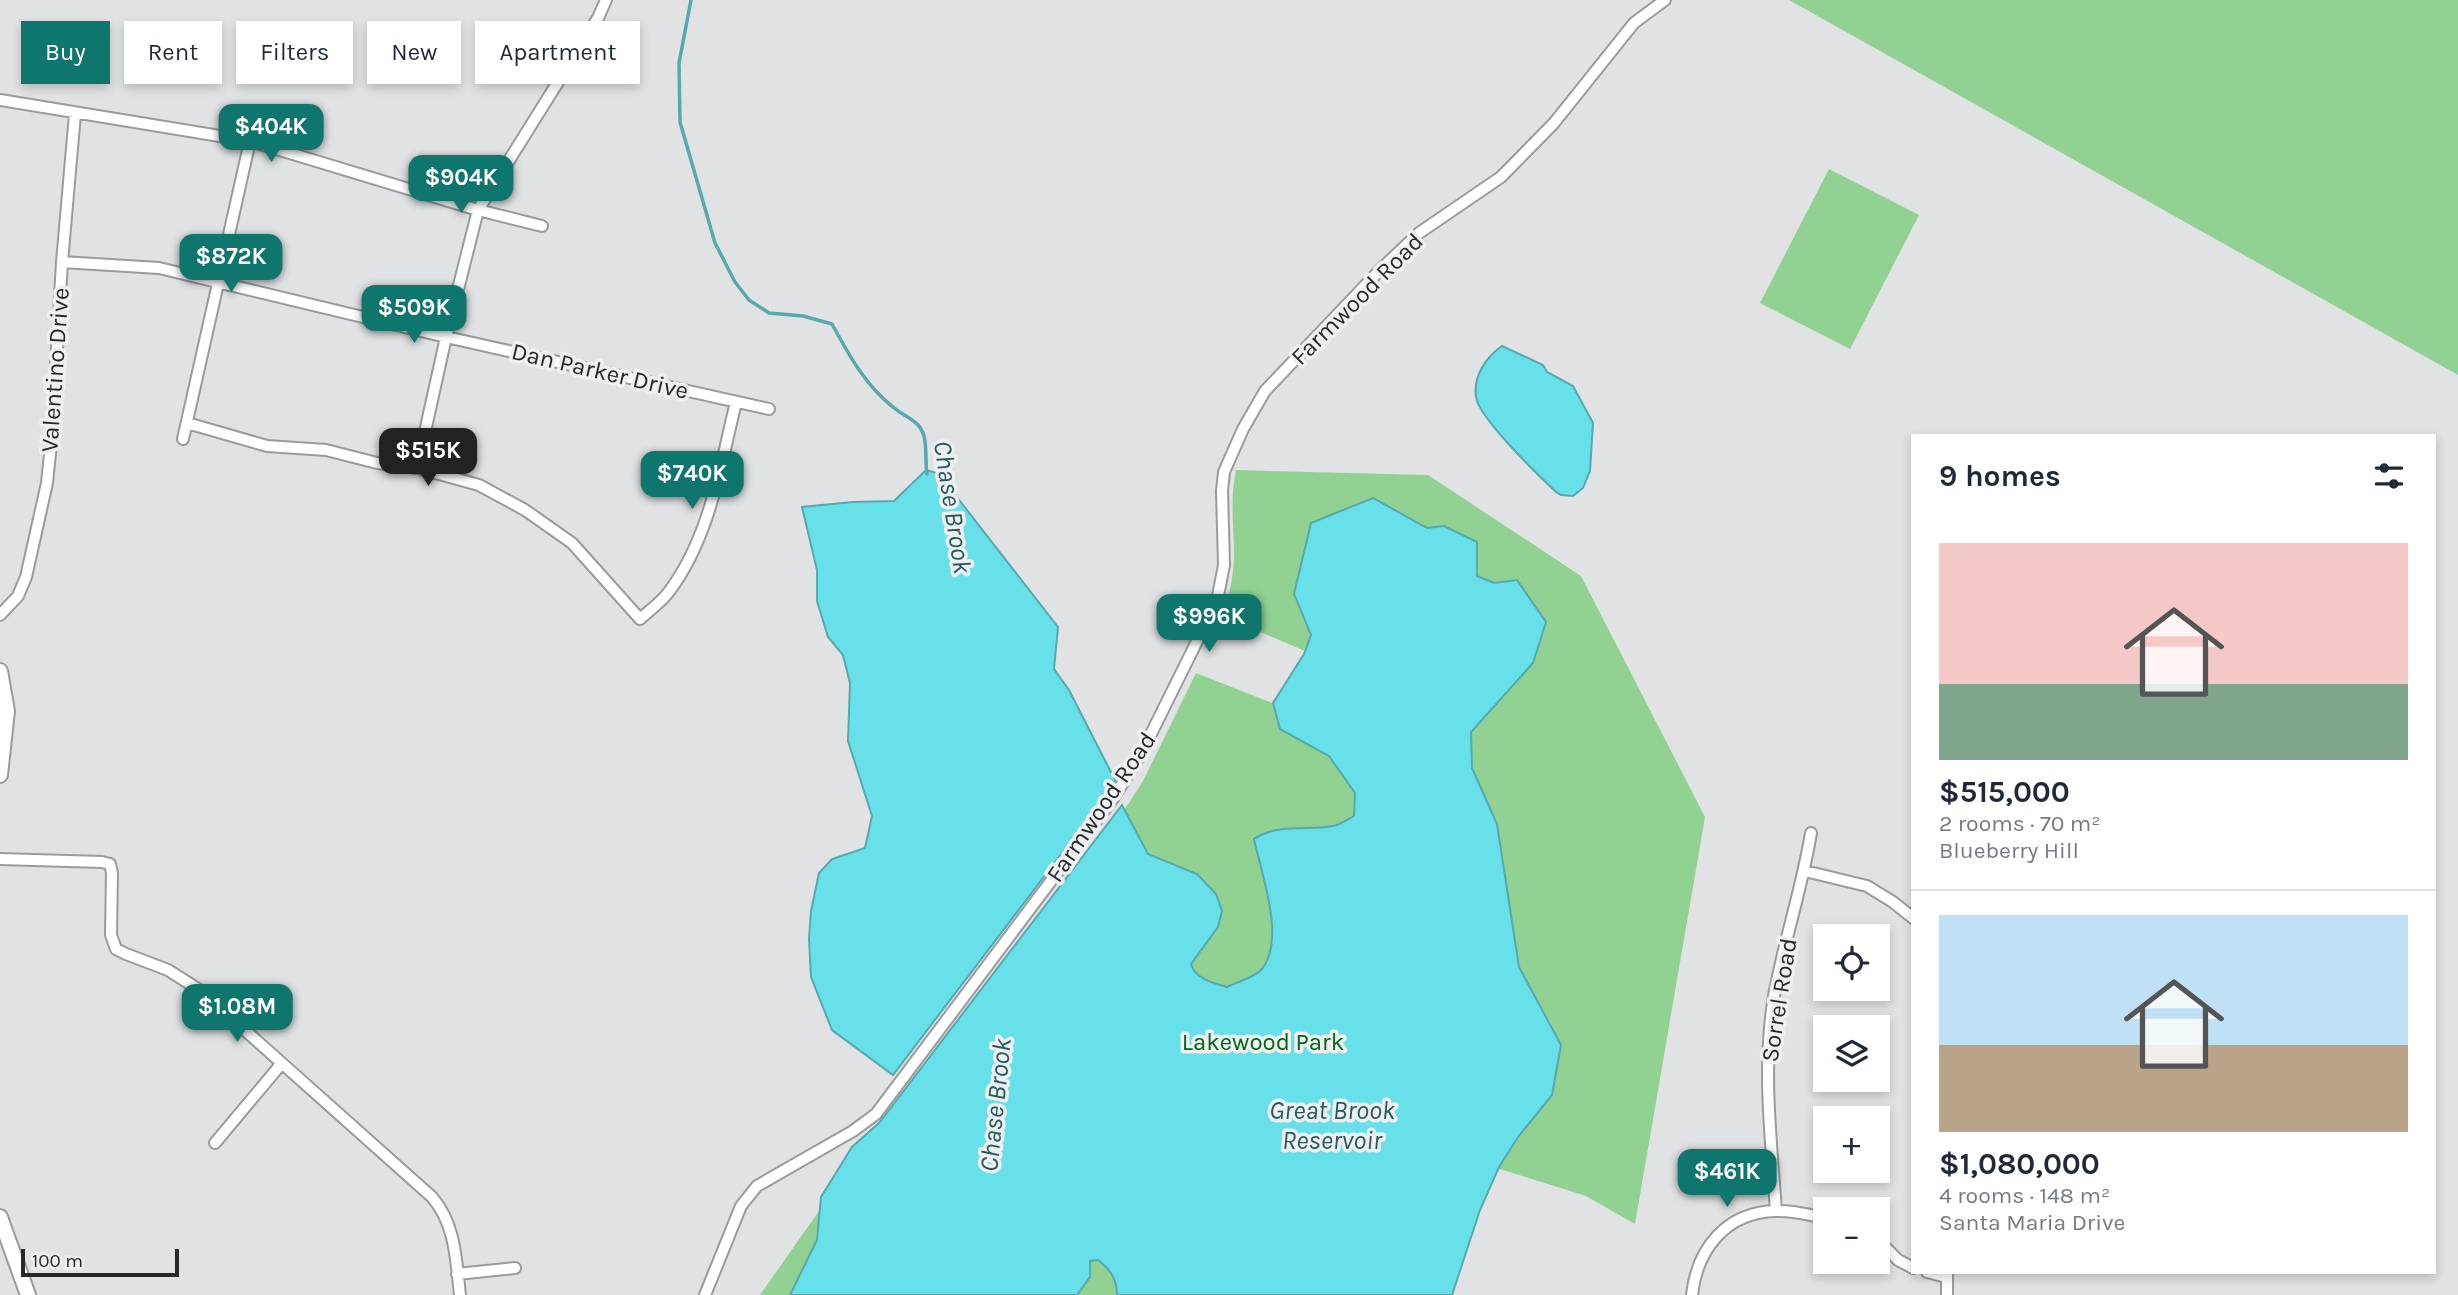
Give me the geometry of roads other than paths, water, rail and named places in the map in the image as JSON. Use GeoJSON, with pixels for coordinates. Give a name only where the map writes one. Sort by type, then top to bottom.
{"type":"FeatureCollection","features":[{"type":"Feature","properties":{"kind":"main road"},"geometry":{"type":"LineString","coordinates":[[0,671],[7,711],[0,775]]}},
{"type":"Feature","properties":{"kind":"main road"},"geometry":{"type":"LineString","coordinates":[[0,1217],[28,1295]]}},
{"type":"Feature","properties":{"kind":"street"},"geometry":{"type":"LineString","coordinates":[[417,468],[478,210],[598,18],[606,0]]}},
{"type":"Feature","properties":{"kind":"street","name":"Farmwood Road"},"geometry":{"type":"LineString","coordinates":[[705,1295],[741,1206],[757,1186],[853,1131],[876,1114],[1114,797],[1142,752],[1217,601],[1224,565],[1224,472],[1243,429],[1265,391],[1419,233],[1501,177],[1555,123],[1634,23],[1665,0]]}},
{"type":"Feature","properties":{"kind":"street"},"geometry":{"type":"LineString","coordinates":[[0,100],[250,141],[478,210],[542,226]]}},
{"type":"Feature","properties":{"kind":"street","name":"Valentino Drive"},"geometry":{"type":"LineString","coordinates":[[0,615],[18,596],[26,577],[47,484],[75,114]]}},
{"type":"Feature","properties":{"kind":"street"},"geometry":{"type":"LineString","coordinates":[[183,439],[250,141]]}},
{"type":"Feature","properties":{"kind":"street","name":"Dan Parker Drive"},"geometry":{"type":"LineString","coordinates":[[62,262],[159,268],[446,337],[769,409]]}},
{"type":"Feature","properties":{"kind":"street"},"geometry":{"type":"LineString","coordinates":[[187,423],[267,446],[326,450],[377,463],[417,468],[479,485],[525,510],[572,543],[640,619],[667,594],[695,551],[711,506],[736,401]]}},
{"type":"Feature","properties":{"kind":"street","name":"Sorrel Road"},"geometry":{"type":"LineString","coordinates":[[1776,1211],[1767,1075],[1774,997],[1805,872],[1811,833]]}},
{"type":"Feature","properties":{"kind":"street"},"geometry":{"type":"LineString","coordinates":[[0,859],[109,863],[112,873],[111,935],[117,949],[168,970],[193,985],[438,1204],[450,1227],[460,1295]]}},
{"type":"Feature","properties":{"kind":"street"},"geometry":{"type":"LineString","coordinates":[[1805,872],[1867,886],[1894,902],[1911,916]]}},
{"type":"Feature","properties":{"kind":"street"},"geometry":{"type":"LineString","coordinates":[[215,1143],[282,1063]]}},
{"type":"Feature","properties":{"kind":"street"},"geometry":{"type":"LineString","coordinates":[[1692,1295],[1695,1275],[1707,1247],[1728,1227],[1747,1216],[1776,1211],[1813,1216]]}},
{"type":"Feature","properties":{"kind":"street"},"geometry":{"type":"LineString","coordinates":[[1890,1251],[1911,1267]]}},
{"type":"Feature","properties":{"kind":"street"},"geometry":{"type":"LineString","coordinates":[[457,1273],[515,1268]]}},
{"type":"Feature","properties":{"kind":"street"},"geometry":{"type":"LineString","coordinates":[[1947,1275],[1947,1295]]}},
{"type":"Feature","properties":{"kind":"water"},"geometry":{"type":"Polygon","coordinates":[[[1502,346],[1543,365],[1547,372],[1573,386],[1593,423],[1590,471],[1583,488],[1573,496],[1556,492],[1498,432],[1479,406],[1476,389],[1479,375],[1486,361],[1502,346]]]}},
{"type":"Feature","properties":{"kind":"water"},"geometry":{"type":"Polygon","coordinates":[[[926,470],[947,476],[956,496],[1058,627],[1054,669],[1069,690],[1116,782],[893,1075],[832,1030],[811,977],[811,911],[819,873],[832,859],[865,848],[872,816],[848,741],[850,683],[843,655],[828,637],[817,601],[817,570],[802,507],[894,501],[926,470]]]}},
{"type":"Feature","properties":{"kind":"water","name":"Great Brook Reservoir"},"geometry":{"type":"Polygon","coordinates":[[[1373,498],[1427,528],[1444,526],[1477,542],[1477,576],[1494,583],[1517,580],[1546,622],[1533,663],[1471,732],[1472,768],[1497,824],[1519,967],[1561,1045],[1552,1095],[1518,1137],[1499,1167],[1480,1210],[1452,1295],[1117,1295],[1112,1275],[1098,1260],[1090,1261],[1090,1277],[1077,1295],[790,1295],[817,1240],[821,1197],[852,1147],[879,1123],[1122,805],[1148,854],[1197,874],[1216,894],[1222,911],[1218,927],[1191,964],[1196,973],[1206,980],[1227,987],[1262,969],[1269,956],[1272,923],[1254,839],[1282,829],[1336,825],[1354,816],[1355,793],[1329,756],[1280,729],[1273,703],[1304,654],[1311,635],[1294,594],[1311,523],[1373,498]]]}},
{"type":"Feature","properties":{"kind":"waterway","name":"Chase Brook"},"geometry":{"type":"LineString","coordinates":[[691,0],[679,63],[680,122],[715,243],[735,282],[749,300],[769,313],[803,316],[832,324],[851,358],[874,389],[922,430],[927,474]]}},
{"type":"Feature","properties":{"kind":"park label","name":"Lakewood Park"},"geometry":{"type":"Point","coordinates":[1263,1042]}}]}
